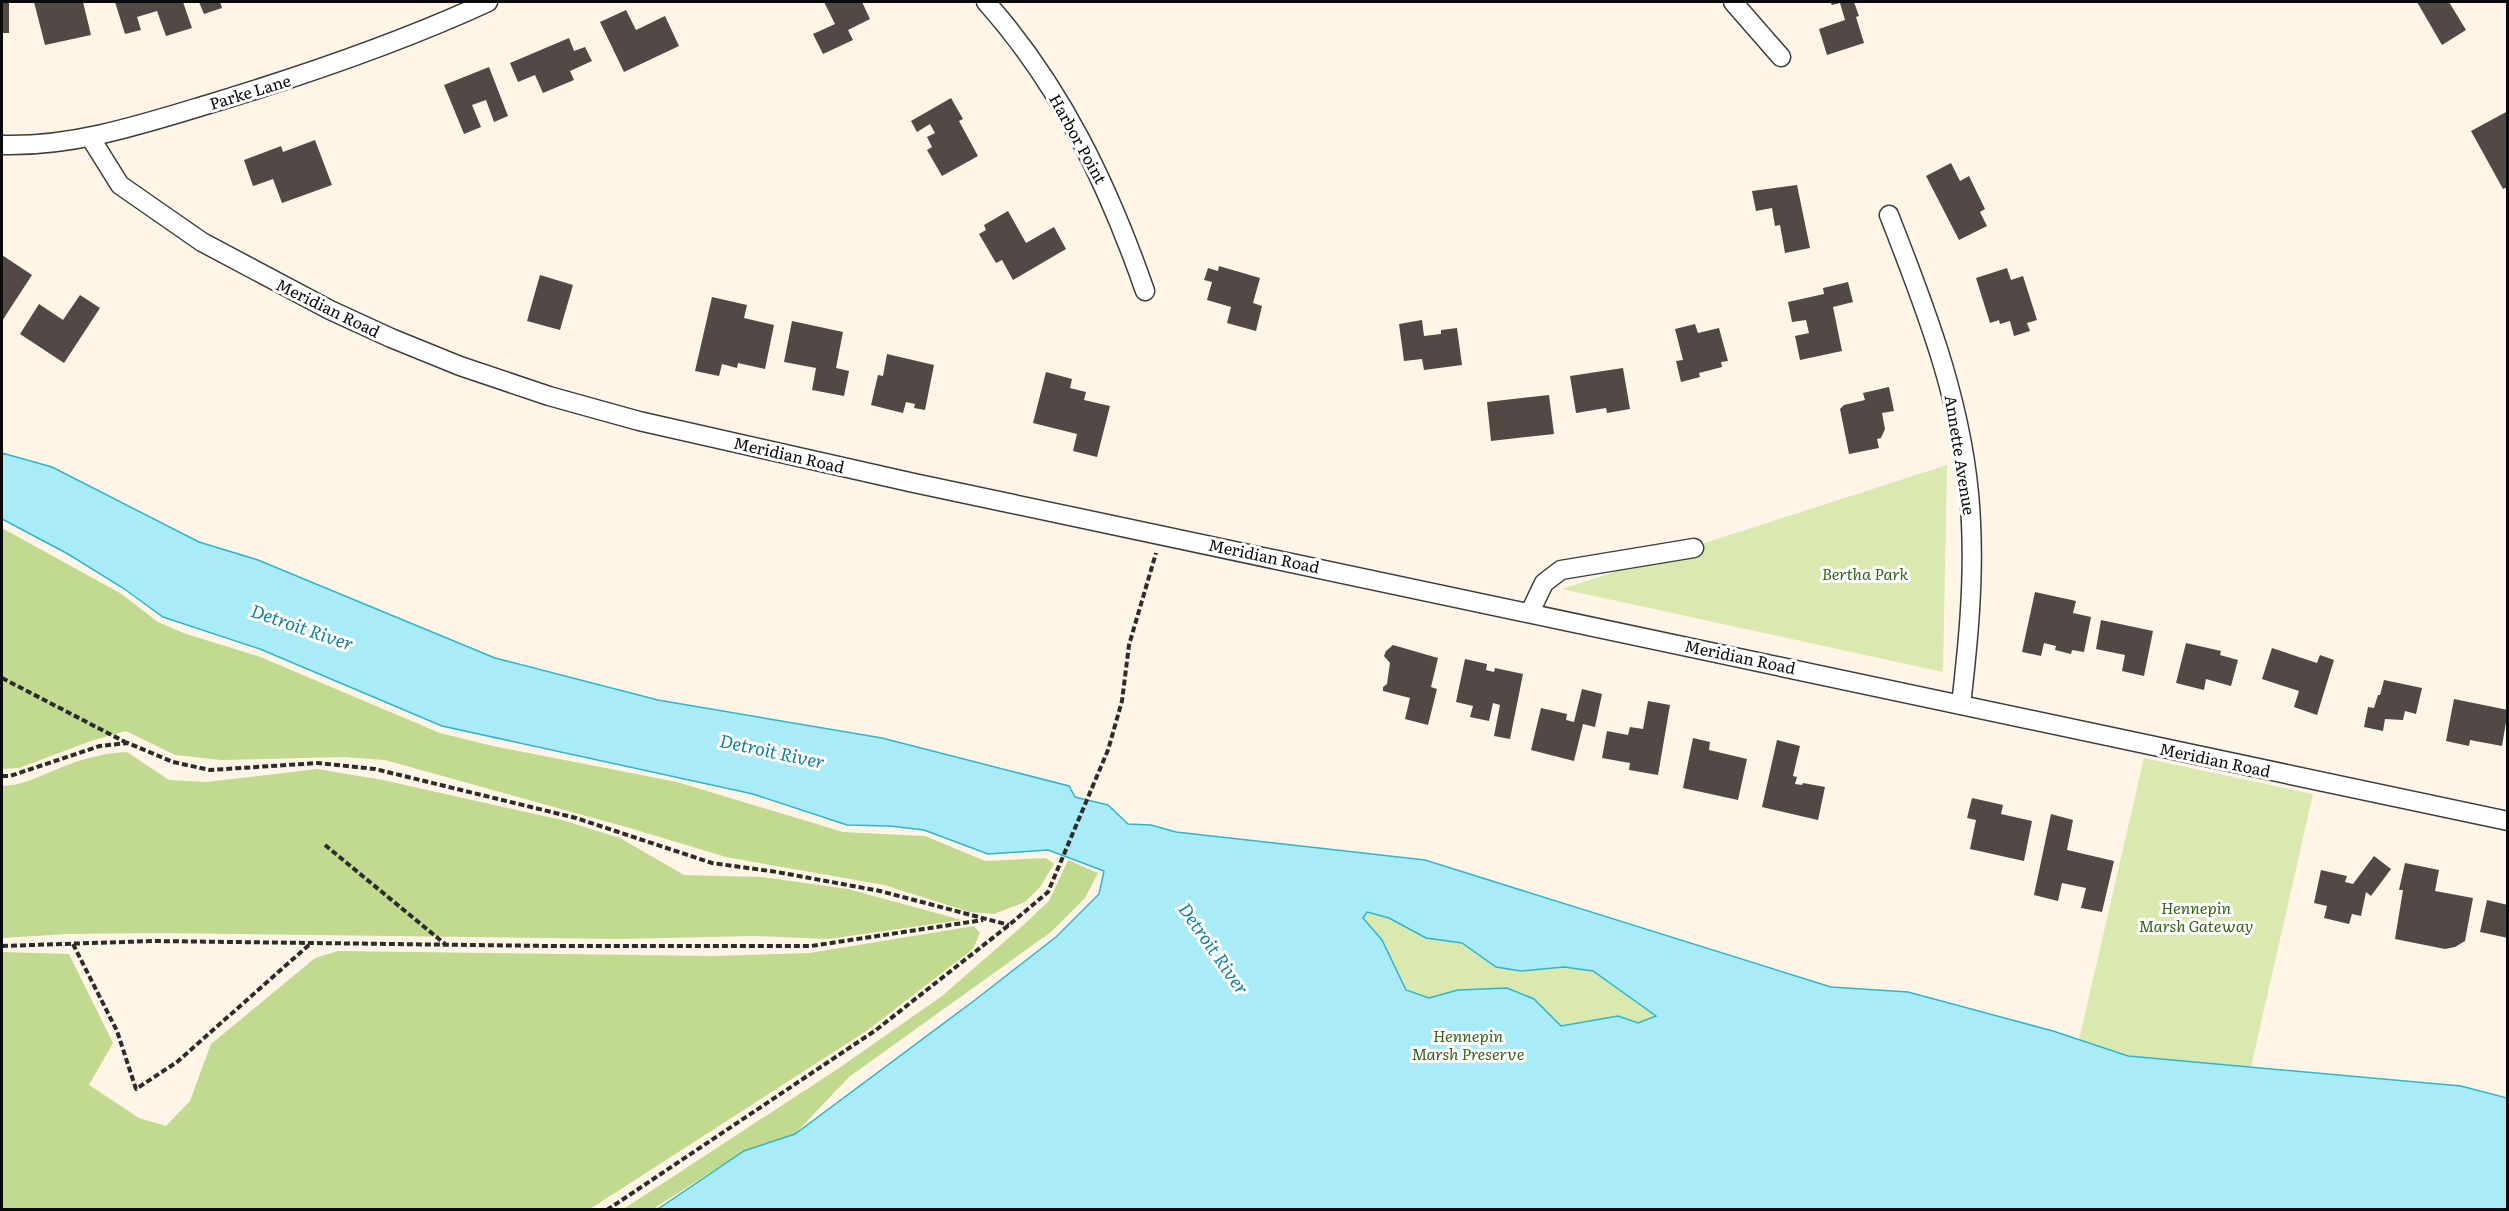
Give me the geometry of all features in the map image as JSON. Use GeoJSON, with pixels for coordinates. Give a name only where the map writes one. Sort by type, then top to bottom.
{"type":"FeatureCollection","features":[{"type":"Feature","properties":{"kind":"street","name":"Parke Lane"},"geometry":{"type":"LineString","coordinates":[[2,145],[90,137],[131,128],[324,68],[380,48],[488,2]]}},
{"type":"Feature","properties":{"kind":"street","name":"Harbor Point"},"geometry":{"type":"LineString","coordinates":[[986,2],[1022,45],[1071,120],[1122,226],[1145,291]]}},
{"type":"Feature","properties":{"kind":"street"},"geometry":{"type":"LineString","coordinates":[[1733,2],[1782,57]]}},
{"type":"Feature","properties":{"kind":"street","name":"Meridian Road"},"geometry":{"type":"LineString","coordinates":[[90,137],[111,173],[127,192],[211,247],[330,310],[391,338],[460,366],[549,396],[639,421],[914,483],[2508,821]]}},
{"type":"Feature","properties":{"kind":"street","name":"Annette Avenue"},"geometry":{"type":"LineString","coordinates":[[1889,215],[1928,314],[1940,352],[1954,405],[1966,471],[1971,521],[1972,579],[1961,705]]}},
{"type":"Feature","properties":{"kind":"street"},"geometry":{"type":"LineString","coordinates":[[1530,612],[1544,583],[1561,570],[1694,548]]}},
{"type":"Feature","properties":{"kind":"path"},"geometry":{"type":"LineString","coordinates":[[607,1209],[876,1030],[1048,892],[1108,750],[1122,700],[1129,645],[1150,568]]}},
{"type":"Feature","properties":{"kind":"path"},"geometry":{"type":"LineString","coordinates":[[2,678],[128,743],[173,762],[210,770],[318,763],[375,769],[576,818],[712,863],[777,872],[880,891],[1009,925]]}},
{"type":"Feature","properties":{"kind":"path"},"geometry":{"type":"LineString","coordinates":[[2,776],[10,776],[100,746],[128,743]]}},
{"type":"Feature","properties":{"kind":"path"},"geometry":{"type":"LineString","coordinates":[[325,845],[446,944]]}},
{"type":"Feature","properties":{"kind":"path"},"geometry":{"type":"LineString","coordinates":[[2,946],[153,941],[811,946],[985,920]]}},
{"type":"Feature","properties":{"kind":"path"},"geometry":{"type":"LineString","coordinates":[[73,944],[117,1031],[136,1089],[177,1062],[311,944]]}},
{"type":"Feature","properties":{"kind":"green space","name":"Bertha Park"},"geometry":{"type":"Polygon","coordinates":[[[1947,465],[1943,672],[1562,589],[1947,465]]]}},
{"type":"Feature","properties":{"kind":"green space"},"geometry":{"type":"Polygon","coordinates":[[[2,528],[120,593],[158,622],[186,634],[258,656],[440,733],[493,746],[677,782],[843,832],[925,836],[985,861],[1046,858],[1054,864],[1040,887],[1025,902],[994,914],[970,912],[884,885],[726,857],[385,760],[344,757],[221,760],[175,755],[126,731],[91,741],[19,768],[2,769],[2,528]]]}},
{"type":"Feature","properties":{"kind":"green space"},"geometry":{"type":"Polygon","coordinates":[[[127,752],[169,780],[206,782],[317,769],[383,780],[562,820],[620,838],[684,875],[762,877],[848,889],[962,920],[828,939],[754,936],[620,939],[160,933],[68,934],[2,938],[2,786],[22,783],[90,758],[127,752]]]}},
{"type":"Feature","properties":{"kind":"green space","name":"Hennepin Marsh Preserve"},"geometry":{"type":"Polygon","coordinates":[[[2144,758],[2313,794],[2251,1067],[2461,1086],[2507,1098],[2507,1209],[1367,1209],[1176,832],[1425,860],[1831,987],[1908,992],[2079,1040],[2144,758]]]}},
{"type":"Feature","properties":{"kind":"green space"},"geometry":{"type":"Polygon","coordinates":[[[1068,860],[1098,873],[1085,898],[1051,932],[849,1077],[795,1134],[744,1151],[653,1209],[622,1210],[839,1068],[942,996],[1049,901],[1068,860]]]}},
{"type":"Feature","properties":{"kind":"green space"},"geometry":{"type":"Polygon","coordinates":[[[974,926],[980,933],[973,949],[868,1030],[590,1209],[2,1209],[2,952],[69,954],[113,1043],[89,1085],[139,1118],[166,1126],[190,1101],[211,1044],[315,958],[338,951],[711,956],[809,953],[974,926]]]}},
{"type":"Feature","properties":{"kind":"water","name":"Detroit River"},"geometry":{"type":"Polygon","coordinates":[[[2,453],[52,467],[199,542],[258,560],[495,658],[658,700],[882,738],[1069,786],[1075,797],[1108,805],[1128,824],[1151,825],[1176,832],[1425,860],[1831,987],[1908,992],[2053,1031],[2128,1056],[2461,1086],[2507,1098],[2507,1209],[658,1209],[744,1151],[795,1134],[975,1000],[1056,937],[1099,894],[1104,871],[1048,850],[988,854],[924,830],[847,825],[753,794],[442,726],[260,649],[163,617],[123,588],[68,554],[2,519],[2,453]],[[1367,912],[1363,918],[1382,940],[1406,990],[1429,998],[1458,990],[1507,988],[1534,999],[1561,1026],[1618,1016],[1638,1023],[1656,1016],[1593,971],[1564,967],[1521,971],[1496,967],[1462,943],[1426,938],[1389,918],[1367,912]]]}},
{"type":"Feature","properties":{"kind":"building"},"geometry":{"type":"Polygon","coordinates":[[[2,2],[9,2],[9,33],[2,33],[2,2]]]}},
{"type":"Feature","properties":{"kind":"building"},"geometry":{"type":"Polygon","coordinates":[[[34,2],[83,2],[91,35],[45,45],[34,2]]]}},
{"type":"Feature","properties":{"kind":"building"},"geometry":{"type":"Polygon","coordinates":[[[115,2],[183,2],[192,28],[166,36],[157,11],[137,17],[141,30],[125,34],[115,2]]]}},
{"type":"Feature","properties":{"kind":"building"},"geometry":{"type":"Polygon","coordinates":[[[199,2],[220,2],[222,8],[204,14],[199,2]]]}},
{"type":"Feature","properties":{"kind":"building"},"geometry":{"type":"Polygon","coordinates":[[[824,2],[862,2],[870,19],[848,30],[853,40],[823,54],[813,34],[835,24],[824,2]]]}},
{"type":"Feature","properties":{"kind":"building"},"geometry":{"type":"Polygon","coordinates":[[[1830,2],[1854,2],[1864,43],[1827,55],[1819,29],[1845,20],[1840,3],[1832,5],[1830,2]]]}},
{"type":"Feature","properties":{"kind":"building"},"geometry":{"type":"Polygon","coordinates":[[[2417,2],[2449,2],[2466,30],[2442,45],[2417,2]]]}},
{"type":"Feature","properties":{"kind":"building"},"geometry":{"type":"Polygon","coordinates":[[[626,10],[636,30],[665,16],[679,46],[624,72],[600,22],[626,10]]]}},
{"type":"Feature","properties":{"kind":"building"},"geometry":{"type":"Polygon","coordinates":[[[569,38],[574,51],[585,47],[592,61],[570,71],[574,80],[543,93],[535,75],[518,82],[510,63],[569,38]]]}},
{"type":"Feature","properties":{"kind":"building"},"geometry":{"type":"Polygon","coordinates":[[[489,67],[508,116],[494,122],[486,100],[472,105],[481,127],[464,134],[444,85],[489,67]]]}},
{"type":"Feature","properties":{"kind":"building"},"geometry":{"type":"Polygon","coordinates":[[[951,98],[963,119],[959,121],[978,156],[942,176],[927,150],[932,147],[927,137],[935,133],[930,124],[917,132],[911,121],[951,98]]]}},
{"type":"Feature","properties":{"kind":"building"},"geometry":{"type":"Polygon","coordinates":[[[2508,111],[2508,187],[2503,189],[2471,131],[2508,111]]]}},
{"type":"Feature","properties":{"kind":"building"},"geometry":{"type":"Polygon","coordinates":[[[315,140],[332,185],[282,203],[273,179],[253,186],[244,160],[281,146],[283,152],[315,140]]]}},
{"type":"Feature","properties":{"kind":"building"},"geometry":{"type":"Polygon","coordinates":[[[1951,163],[1960,181],[1969,176],[1985,209],[1980,212],[1987,226],[1959,240],[1926,176],[1951,163]]]}},
{"type":"Feature","properties":{"kind":"building"},"geometry":{"type":"Polygon","coordinates":[[[1797,185],[1810,248],[1785,253],[1780,225],[1775,226],[1772,208],[1756,211],[1752,191],[1797,185]]]}},
{"type":"Feature","properties":{"kind":"building"},"geometry":{"type":"Polygon","coordinates":[[[1008,211],[1026,243],[1054,227],[1066,249],[1013,280],[1002,260],[996,263],[979,234],[986,230],[984,225],[1008,211]]]}},
{"type":"Feature","properties":{"kind":"building"},"geometry":{"type":"Polygon","coordinates":[[[2,255],[32,275],[2,321],[2,255]]]}},
{"type":"Feature","properties":{"kind":"building"},"geometry":{"type":"Polygon","coordinates":[[[1219,266],[1260,278],[1253,303],[1262,306],[1256,331],[1227,323],[1231,307],[1207,300],[1212,282],[1204,280],[1208,268],[1218,271],[1219,266]]]}},
{"type":"Feature","properties":{"kind":"building"},"geometry":{"type":"Polygon","coordinates":[[[2007,268],[2011,280],[2023,276],[2037,320],[2027,323],[2030,331],[2014,336],[2010,321],[2000,324],[1999,320],[1990,323],[1976,278],[2007,268]]]}},
{"type":"Feature","properties":{"kind":"building"},"geometry":{"type":"Polygon","coordinates":[[[540,275],[573,285],[560,330],[527,321],[540,275]]]}},
{"type":"Feature","properties":{"kind":"building"},"geometry":{"type":"Polygon","coordinates":[[[1848,282],[1853,302],[1833,307],[1842,351],[1800,360],[1795,336],[1809,333],[1806,320],[1792,322],[1788,302],[1824,294],[1823,288],[1848,282]]]}},
{"type":"Feature","properties":{"kind":"building"},"geometry":{"type":"Polygon","coordinates":[[[80,295],[100,308],[64,363],[20,334],[39,304],[63,320],[80,295]]]}},
{"type":"Feature","properties":{"kind":"building"},"geometry":{"type":"Polygon","coordinates":[[[712,297],[747,305],[744,318],[774,325],[765,369],[738,363],[737,368],[722,364],[719,376],[695,371],[712,297]]]}},
{"type":"Feature","properties":{"kind":"building"},"geometry":{"type":"Polygon","coordinates":[[[1422,320],[1424,336],[1441,334],[1441,330],[1457,328],[1462,365],[1424,370],[1422,359],[1404,361],[1399,324],[1422,320]]]}},
{"type":"Feature","properties":{"kind":"building"},"geometry":{"type":"Polygon","coordinates":[[[792,321],[843,332],[836,368],[849,371],[844,396],[812,390],[816,368],[784,362],[792,321]]]}},
{"type":"Feature","properties":{"kind":"building"},"geometry":{"type":"Polygon","coordinates":[[[1695,324],[1698,333],[1719,328],[1728,361],[1721,362],[1722,367],[1699,373],[1700,377],[1681,382],[1676,361],[1683,360],[1675,329],[1695,324]]]}},
{"type":"Feature","properties":{"kind":"building"},"geometry":{"type":"Polygon","coordinates":[[[887,354],[934,365],[925,410],[914,408],[915,404],[906,402],[903,413],[871,405],[878,375],[883,376],[887,354]]]}},
{"type":"Feature","properties":{"kind":"building"},"geometry":{"type":"Polygon","coordinates":[[[1623,368],[1630,409],[1607,413],[1606,408],[1576,413],[1570,376],[1623,368]]]}},
{"type":"Feature","properties":{"kind":"building"},"geometry":{"type":"Polygon","coordinates":[[[1046,372],[1072,379],[1070,388],[1086,392],[1084,400],[1110,406],[1097,457],[1073,451],[1077,434],[1033,423],[1046,372]]]}},
{"type":"Feature","properties":{"kind":"building"},"geometry":{"type":"Polygon","coordinates":[[[1889,387],[1894,411],[1882,413],[1885,429],[1881,438],[1877,439],[1879,448],[1849,454],[1840,409],[1844,405],[1865,400],[1863,393],[1889,387]]]}},
{"type":"Feature","properties":{"kind":"building"},"geometry":{"type":"Polygon","coordinates":[[[1549,395],[1554,434],[1491,441],[1487,402],[1549,395]]]}},
{"type":"Feature","properties":{"kind":"building"},"geometry":{"type":"Polygon","coordinates":[[[2035,592],[2076,601],[2073,613],[2091,617],[2084,652],[2072,650],[2071,654],[2055,650],[2056,646],[2044,643],[2041,656],[2022,652],[2035,592]]]}},
{"type":"Feature","properties":{"kind":"building"},"geometry":{"type":"Polygon","coordinates":[[[2101,620],[2153,631],[2144,676],[2122,671],[2125,655],[2096,649],[2101,620]]]}},
{"type":"Feature","properties":{"kind":"building"},"geometry":{"type":"Polygon","coordinates":[[[2186,643],[2221,651],[2220,655],[2238,660],[2231,686],[2206,679],[2204,690],[2176,683],[2186,643]]]}},
{"type":"Feature","properties":{"kind":"building"},"geometry":{"type":"Polygon","coordinates":[[[1393,645],[1438,658],[1431,687],[1437,689],[1428,725],[1405,719],[1410,698],[1383,691],[1383,687],[1387,684],[1390,663],[1384,656],[1393,645]]]}},
{"type":"Feature","properties":{"kind":"building"},"geometry":{"type":"Polygon","coordinates":[[[2272,648],[2317,663],[2320,655],[2334,660],[2317,715],[2294,707],[2299,691],[2262,679],[2272,648]]]}},
{"type":"Feature","properties":{"kind":"building"},"geometry":{"type":"Polygon","coordinates":[[[1465,659],[1487,664],[1486,670],[1494,672],[1495,668],[1523,674],[1510,739],[1494,736],[1500,705],[1493,703],[1489,721],[1470,717],[1473,706],[1456,702],[1465,659]]]}},
{"type":"Feature","properties":{"kind":"building"},"geometry":{"type":"Polygon","coordinates":[[[2384,680],[2422,688],[2416,714],[2405,711],[2403,720],[2385,719],[2383,731],[2364,727],[2368,707],[2374,708],[2384,680]]]}},
{"type":"Feature","properties":{"kind":"building"},"geometry":{"type":"Polygon","coordinates":[[[1582,689],[1602,694],[1595,727],[1583,724],[1574,761],[1531,750],[1541,708],[1567,714],[1566,720],[1574,722],[1582,689]]]}},
{"type":"Feature","properties":{"kind":"building"},"geometry":{"type":"Polygon","coordinates":[[[2454,699],[2508,710],[2502,746],[2470,740],[2469,746],[2446,741],[2454,699]]]}},
{"type":"Feature","properties":{"kind":"building"},"geometry":{"type":"Polygon","coordinates":[[[1648,701],[1670,705],[1658,775],[1629,770],[1630,763],[1602,758],[1607,731],[1628,735],[1630,727],[1643,729],[1648,701]]]}},
{"type":"Feature","properties":{"kind":"building"},"geometry":{"type":"Polygon","coordinates":[[[1693,738],[1710,742],[1709,750],[1747,759],[1738,800],[1683,788],[1693,738]]]}},
{"type":"Feature","properties":{"kind":"building"},"geometry":{"type":"Polygon","coordinates":[[[1777,740],[1800,746],[1793,776],[1797,777],[1795,784],[1825,787],[1818,820],[1762,807],[1777,740]]]}},
{"type":"Feature","properties":{"kind":"building"},"geometry":{"type":"Polygon","coordinates":[[[1972,798],[2003,805],[2001,814],[2032,821],[2024,861],[1970,849],[1976,820],[1967,818],[1972,798]]]}},
{"type":"Feature","properties":{"kind":"building"},"geometry":{"type":"Polygon","coordinates":[[[2051,814],[2073,820],[2067,850],[2114,861],[2102,912],[2081,908],[2086,888],[2062,883],[2058,901],[2034,895],[2051,814]]]}},
{"type":"Feature","properties":{"kind":"building"},"geometry":{"type":"Polygon","coordinates":[[[2374,856],[2391,869],[2371,896],[2366,892],[2361,916],[2352,914],[2349,924],[2324,918],[2327,906],[2314,903],[2321,870],[2347,876],[2345,882],[2353,884],[2374,856]]]}},
{"type":"Feature","properties":{"kind":"building"},"geometry":{"type":"Polygon","coordinates":[[[2405,863],[2439,870],[2435,891],[2473,898],[2465,941],[2455,947],[2445,949],[2395,939],[2403,890],[2399,890],[2405,863]]]}},
{"type":"Feature","properties":{"kind":"building"},"geometry":{"type":"Polygon","coordinates":[[[2487,900],[2508,905],[2508,938],[2480,932],[2487,900]]]}},
{"type":"Feature","properties":{"kind":"park label","name":"Hennepin Marsh Gateway"},"geometry":{"type":"Point","coordinates":[2196,917]}}]}
